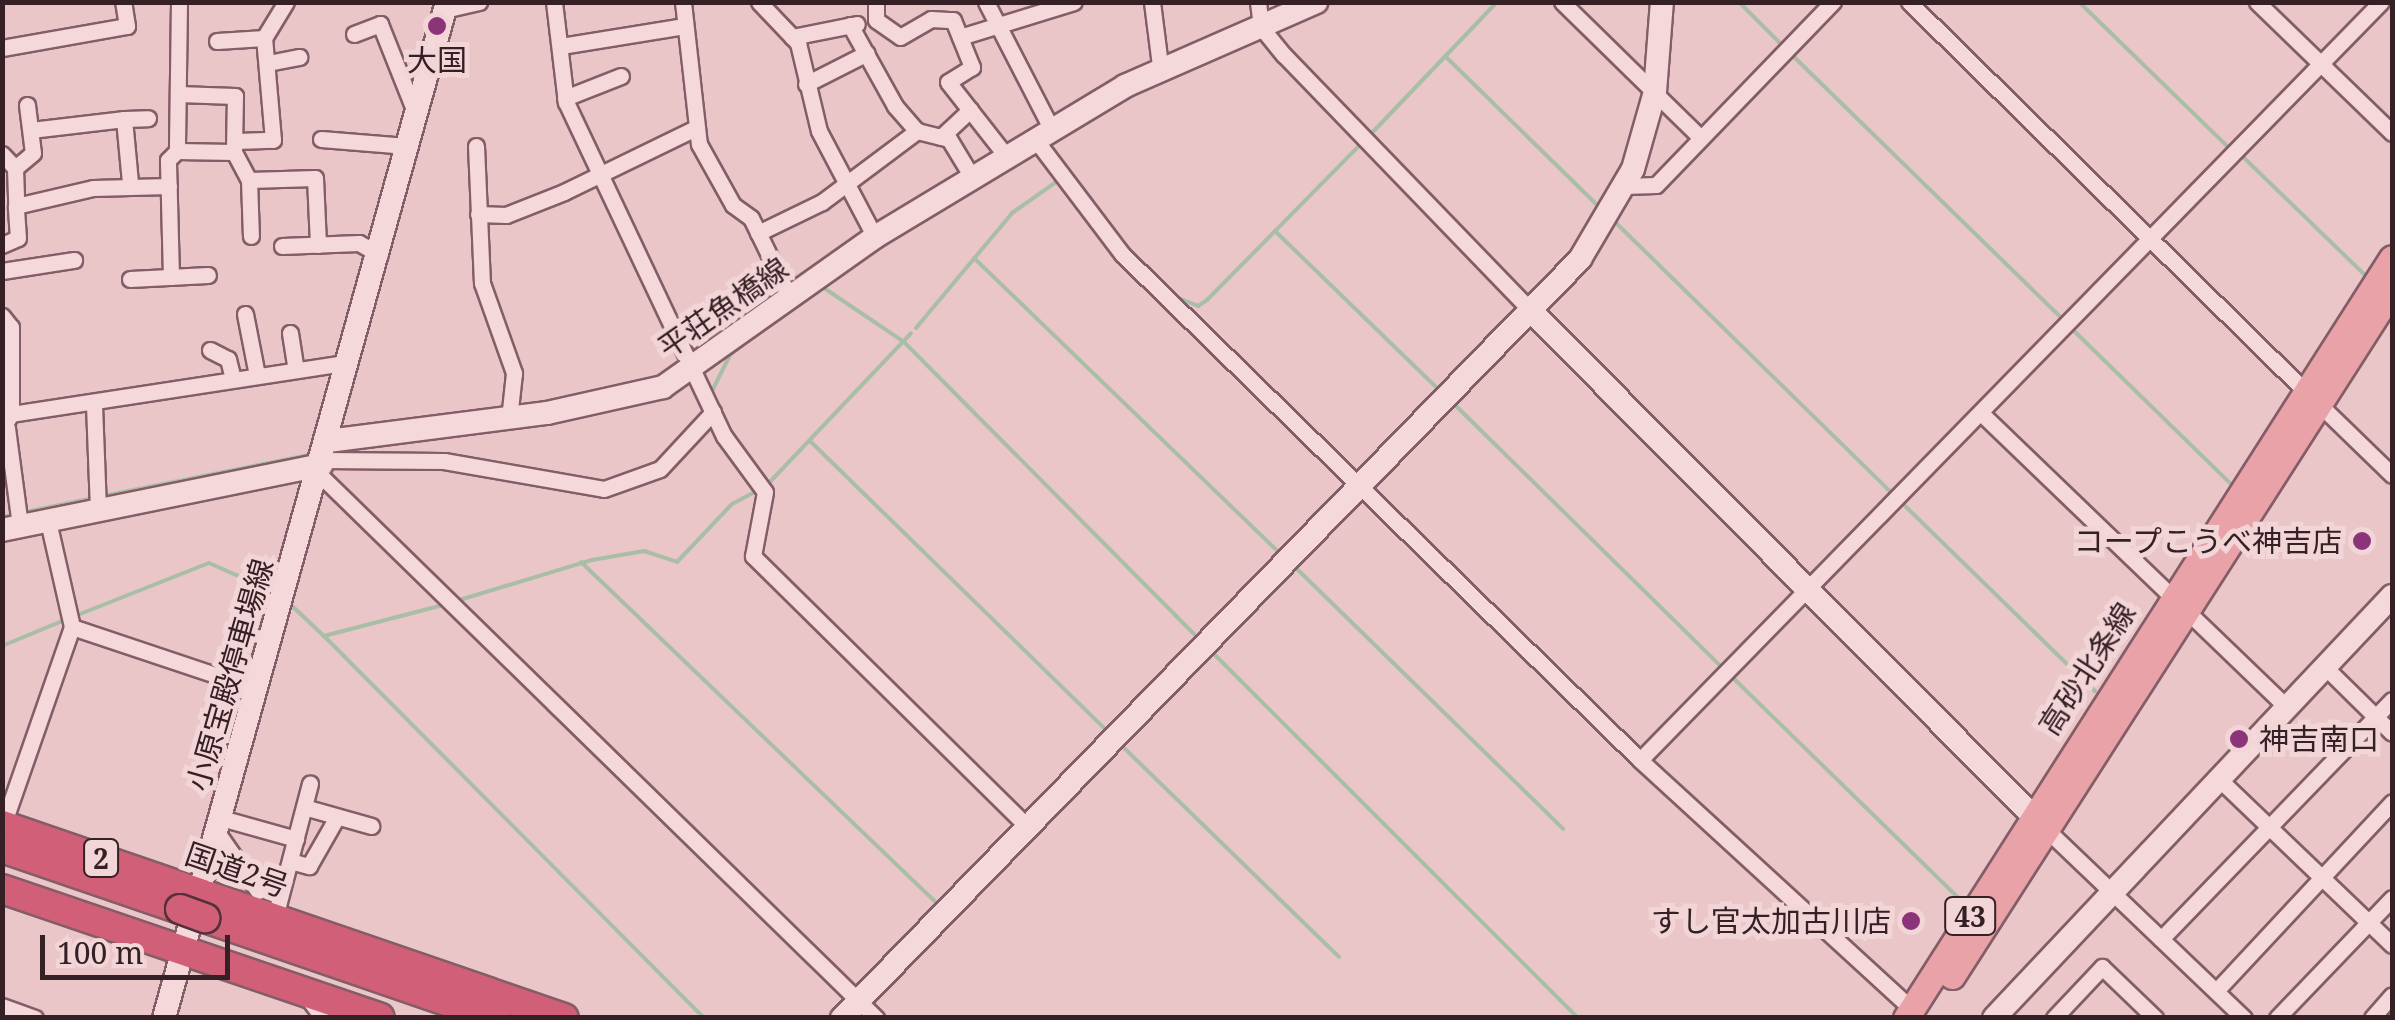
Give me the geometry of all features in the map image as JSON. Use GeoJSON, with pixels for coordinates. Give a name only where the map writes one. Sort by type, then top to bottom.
{"type":"FeatureCollection","features":[{"type":"Feature","properties":{"kind":"highway","name":"国道2号"},"geometry":{"type":"LineString","coordinates":[[2,825],[190,922],[303,991],[380,1018]]}},
{"type":"Feature","properties":{"kind":"highway","name":"2"},"geometry":{"type":"LineString","coordinates":[[2,848],[440,1018]]}},
{"type":"Feature","properties":{"kind":"highway","name":"2"},"geometry":{"type":"LineString","coordinates":[[2,868],[496,1018]]}},
{"type":"Feature","properties":{"kind":"highway","name":"国道2号"},"geometry":{"type":"LineString","coordinates":[[2,890],[190,922],[276,918],[564,1018]]}},
{"type":"Feature","properties":{"kind":"main road","name":"高砂北条線"},"geometry":{"type":"LineString","coordinates":[[1914,1015],[2312,397],[2392,258]]}},
{"type":"Feature","properties":{"kind":"main road","name":"高砂北条線"},"geometry":{"type":"LineString","coordinates":[[2312,397],[2392,290]]}},
{"type":"Feature","properties":{"kind":"street"},"geometry":{"type":"LineString","coordinates":[[2,48],[128,26],[123,2]]}},
{"type":"Feature","properties":{"kind":"street"},"geometry":{"type":"LineString","coordinates":[[172,277],[169,186],[176,151],[179,2]]}},
{"type":"Feature","properties":{"kind":"street"},"geometry":{"type":"LineString","coordinates":[[176,151],[274,140],[264,38],[286,2]]}},
{"type":"Feature","properties":{"kind":"street"},"geometry":{"type":"LineString","coordinates":[[445,6],[479,2]]}},
{"type":"Feature","properties":{"kind":"street"},"geometry":{"type":"LineString","coordinates":[[554,2],[565,98],[709,404],[761,487],[752,556],[1028,827]]}},
{"type":"Feature","properties":{"kind":"street"},"geometry":{"type":"LineString","coordinates":[[684,2],[694,129],[758,233],[790,298]]}},
{"type":"Feature","properties":{"kind":"street"},"geometry":{"type":"LineString","coordinates":[[759,2],[792,37],[842,179],[875,237]]}},
{"type":"Feature","properties":{"kind":"street"},"geometry":{"type":"LineString","coordinates":[[876,2],[876,20]]}},
{"type":"Feature","properties":{"kind":"street"},"geometry":{"type":"LineString","coordinates":[[986,2],[994,30],[1043,135],[1054,172],[1066,187],[1358,488],[1640,760],[1914,1015]]}},
{"type":"Feature","properties":{"kind":"street"},"geometry":{"type":"LineString","coordinates":[[960,37],[994,30],[1074,2]]}},
{"type":"Feature","properties":{"kind":"street"},"geometry":{"type":"LineString","coordinates":[[1152,2],[1160,66]]}},
{"type":"Feature","properties":{"kind":"street"},"geometry":{"type":"LineString","coordinates":[[1258,2],[1261,27],[1531,311],[2040,823],[2244,1018]]}},
{"type":"Feature","properties":{"kind":"street","name":"平荘魚橋線"},"geometry":{"type":"LineString","coordinates":[[14,520],[48,521],[323,457],[509,419],[612,403],[693,369],[875,237],[1160,66],[1316,2]]}},
{"type":"Feature","properties":{"kind":"street"},"geometry":{"type":"LineString","coordinates":[[1562,2],[1701,138]]}},
{"type":"Feature","properties":{"kind":"street"},"geometry":{"type":"LineString","coordinates":[[842,1018],[1531,311],[1608,216],[1624,186],[1655,92],[1662,2]]}},
{"type":"Feature","properties":{"kind":"street"},"geometry":{"type":"LineString","coordinates":[[1624,186],[1656,184],[1833,2]]}},
{"type":"Feature","properties":{"kind":"street"},"geometry":{"type":"LineString","coordinates":[[1909,2],[2392,475]]}},
{"type":"Feature","properties":{"kind":"street"},"geometry":{"type":"LineString","coordinates":[[2258,2],[2392,133]]}},
{"type":"Feature","properties":{"kind":"street"},"geometry":{"type":"LineString","coordinates":[[1640,760],[2381,2]]}},
{"type":"Feature","properties":{"kind":"street","name":"小原宝殿停車場線"},"geometry":{"type":"LineString","coordinates":[[164,1018],[380,255],[445,6]]}},
{"type":"Feature","properties":{"kind":"street"},"geometry":{"type":"LineString","coordinates":[[792,37],[876,20],[900,37],[950,19],[972,67],[948,82],[1006,156]]}},
{"type":"Feature","properties":{"kind":"street"},"geometry":{"type":"LineString","coordinates":[[354,34],[380,24],[415,112]]}},
{"type":"Feature","properties":{"kind":"street"},"geometry":{"type":"LineString","coordinates":[[850,25],[917,131],[941,137],[972,177]]}},
{"type":"Feature","properties":{"kind":"street"},"geometry":{"type":"LineString","coordinates":[[561,46],[684,26]]}},
{"type":"Feature","properties":{"kind":"street"},"geometry":{"type":"LineString","coordinates":[[217,41],[264,38]]}},
{"type":"Feature","properties":{"kind":"street"},"geometry":{"type":"LineString","coordinates":[[806,84],[867,53]]}},
{"type":"Feature","properties":{"kind":"street"},"geometry":{"type":"LineString","coordinates":[[268,63],[299,57]]}},
{"type":"Feature","properties":{"kind":"street"},"geometry":{"type":"LineString","coordinates":[[565,98],[621,76]]}},
{"type":"Feature","properties":{"kind":"street"},"geometry":{"type":"LineString","coordinates":[[178,94],[235,96],[235,146],[249,180],[251,236]]}},
{"type":"Feature","properties":{"kind":"street"},"geometry":{"type":"LineString","coordinates":[[15,168],[34,153],[28,104]]}},
{"type":"Feature","properties":{"kind":"street"},"geometry":{"type":"LineString","coordinates":[[941,137],[970,110]]}},
{"type":"Feature","properties":{"kind":"street"},"geometry":{"type":"LineString","coordinates":[[31,130],[148,118]]}},
{"type":"Feature","properties":{"kind":"street"},"geometry":{"type":"LineString","coordinates":[[124,119],[130,183]]}},
{"type":"Feature","properties":{"kind":"street"},"geometry":{"type":"LineString","coordinates":[[478,214],[506,215],[694,129]]}},
{"type":"Feature","properties":{"kind":"street"},"geometry":{"type":"LineString","coordinates":[[758,233],[822,202],[842,179],[917,131]]}},
{"type":"Feature","properties":{"kind":"street"},"geometry":{"type":"LineString","coordinates":[[322,138],[407,146]]}},
{"type":"Feature","properties":{"kind":"street"},"geometry":{"type":"LineString","coordinates":[[235,146],[276,147]]}},
{"type":"Feature","properties":{"kind":"street"},"geometry":{"type":"LineString","coordinates":[[476,146],[482,283],[514,373],[509,419]]}},
{"type":"Feature","properties":{"kind":"street"},"geometry":{"type":"LineString","coordinates":[[2,154],[15,168],[18,238],[2,245]]}},
{"type":"Feature","properties":{"kind":"street"},"geometry":{"type":"LineString","coordinates":[[249,180],[316,178],[318,245]]}},
{"type":"Feature","properties":{"kind":"street"},"geometry":{"type":"LineString","coordinates":[[16,206],[130,183],[169,186]]}},
{"type":"Feature","properties":{"kind":"street"},"geometry":{"type":"LineString","coordinates":[[282,246],[358,243],[380,255]]}},
{"type":"Feature","properties":{"kind":"street"},"geometry":{"type":"LineString","coordinates":[[2,270],[74,260]]}},
{"type":"Feature","properties":{"kind":"street"},"geometry":{"type":"LineString","coordinates":[[130,278],[208,276]]}},
{"type":"Feature","properties":{"kind":"street"},"geometry":{"type":"LineString","coordinates":[[245,314],[256,370]]}},
{"type":"Feature","properties":{"kind":"street"},"geometry":{"type":"LineString","coordinates":[[2,316],[10,327],[7,424],[14,520]]}},
{"type":"Feature","properties":{"kind":"street"},"geometry":{"type":"LineString","coordinates":[[290,333],[295,365]]}},
{"type":"Feature","properties":{"kind":"street"},"geometry":{"type":"LineString","coordinates":[[210,350],[232,375]]}},
{"type":"Feature","properties":{"kind":"street"},"geometry":{"type":"LineString","coordinates":[[7,424],[256,370],[349,362]]}},
{"type":"Feature","properties":{"kind":"street"},"geometry":{"type":"LineString","coordinates":[[323,457],[444,461],[604,489],[660,470],[709,404]]}},
{"type":"Feature","properties":{"kind":"street"},"geometry":{"type":"LineString","coordinates":[[94,405],[98,509]]}},
{"type":"Feature","properties":{"kind":"street"},"geometry":{"type":"LineString","coordinates":[[1981,413],[2283,702]]}},
{"type":"Feature","properties":{"kind":"street"},"geometry":{"type":"LineString","coordinates":[[323,457],[445,596],[876,1018]]}},
{"type":"Feature","properties":{"kind":"street"},"geometry":{"type":"LineString","coordinates":[[2,825],[71,620],[48,521]]}},
{"type":"Feature","properties":{"kind":"street"},"geometry":{"type":"LineString","coordinates":[[1994,1018],[2218,778],[2283,702],[2392,596]]}},
{"type":"Feature","properties":{"kind":"street"},"geometry":{"type":"LineString","coordinates":[[71,620],[257,690]]}},
{"type":"Feature","properties":{"kind":"street"},"geometry":{"type":"LineString","coordinates":[[2324,666],[2392,733]]}},
{"type":"Feature","properties":{"kind":"street"},"geometry":{"type":"LineString","coordinates":[[2161,940],[2392,700]]}},
{"type":"Feature","properties":{"kind":"street"},"geometry":{"type":"LineString","coordinates":[[2218,778],[2392,945]]}},
{"type":"Feature","properties":{"kind":"street"},"geometry":{"type":"LineString","coordinates":[[276,918],[310,784]]}},
{"type":"Feature","properties":{"kind":"street"},"geometry":{"type":"LineString","coordinates":[[2216,991],[2392,802]]}},
{"type":"Feature","properties":{"kind":"street"},"geometry":{"type":"LineString","coordinates":[[304,808],[371,826]]}},
{"type":"Feature","properties":{"kind":"street"},"geometry":{"type":"LineString","coordinates":[[290,861],[309,866],[332,840],[337,817]]}},
{"type":"Feature","properties":{"kind":"street"},"geometry":{"type":"LineString","coordinates":[[219,825],[296,839]]}},
{"type":"Feature","properties":{"kind":"street"},"geometry":{"type":"LineString","coordinates":[[219,825],[258,891]]}},
{"type":"Feature","properties":{"kind":"street"},"geometry":{"type":"LineString","coordinates":[[2278,1018],[2392,898]]}},
{"type":"Feature","properties":{"kind":"street"},"geometry":{"type":"LineString","coordinates":[[2054,1018],[2102,967],[2148,1015]]}},
{"type":"Feature","properties":{"kind":"street"},"geometry":{"type":"LineString","coordinates":[[303,991],[322,1018]]}},
{"type":"Feature","properties":{"kind":"street"},"geometry":{"type":"LineString","coordinates":[[2372,1018],[2392,995]]}},
{"type":"Feature","properties":{"kind":"street"},"geometry":{"type":"LineString","coordinates":[[2,1006],[35,1018]]}},
{"type":"Feature","properties":{"kind":"waterway"},"geometry":{"type":"LineString","coordinates":[[1369,136],[1497,2]]}},
{"type":"Feature","properties":{"kind":"waterway"},"geometry":{"type":"LineString","coordinates":[[1739,2],[1781,44]]}},
{"type":"Feature","properties":{"kind":"waterway"},"geometry":{"type":"LineString","coordinates":[[2079,2],[2230,149]]}},
{"type":"Feature","properties":{"kind":"waterway"},"geometry":{"type":"LineString","coordinates":[[1792,55],[2063,319]]}},
{"type":"Feature","properties":{"kind":"waterway"},"geometry":{"type":"LineString","coordinates":[[1445,56],[1601,209]]}},
{"type":"Feature","properties":{"kind":"waterway"},"geometry":{"type":"LineString","coordinates":[[1176,297],[1198,306],[1207,300],[1362,143]]}},
{"type":"Feature","properties":{"kind":"waterway"},"geometry":{"type":"LineString","coordinates":[[2239,153],[2365,275]]}},
{"type":"Feature","properties":{"kind":"waterway"},"geometry":{"type":"LineString","coordinates":[[916,328],[1012,213],[1059,180]]}},
{"type":"Feature","properties":{"kind":"waterway"},"geometry":{"type":"LineString","coordinates":[[1612,219],[1895,496]]}},
{"type":"Feature","properties":{"kind":"waterway"},"geometry":{"type":"LineString","coordinates":[[1275,231],[1440,391]]}},
{"type":"Feature","properties":{"kind":"waterway"},"geometry":{"type":"LineString","coordinates":[[1120,240],[1170,290]]}},
{"type":"Feature","properties":{"kind":"waterway"},"geometry":{"type":"LineString","coordinates":[[974,258],[1280,553]]}},
{"type":"Feature","properties":{"kind":"waterway"},"geometry":{"type":"LineString","coordinates":[[821,286],[904,342],[1200,640]]}},
{"type":"Feature","properties":{"kind":"waterway"},"geometry":{"type":"LineString","coordinates":[[2069,326],[2230,483]]}},
{"type":"Feature","properties":{"kind":"waterway"},"geometry":{"type":"LineString","coordinates":[[767,485],[911,333]]}},
{"type":"Feature","properties":{"kind":"waterway"},"geometry":{"type":"LineString","coordinates":[[710,395],[730,355],[754,336]]}},
{"type":"Feature","properties":{"kind":"waterway"},"geometry":{"type":"LineString","coordinates":[[1454,404],[1722,667]]}},
{"type":"Feature","properties":{"kind":"waterway"},"geometry":{"type":"LineString","coordinates":[[810,441],[1107,731]]}},
{"type":"Feature","properties":{"kind":"waterway"},"geometry":{"type":"LineString","coordinates":[[333,453],[434,454]]}},
{"type":"Feature","properties":{"kind":"waterway"},"geometry":{"type":"LineString","coordinates":[[103,496],[314,454]]}},
{"type":"Feature","properties":{"kind":"waterway"},"geometry":{"type":"LineString","coordinates":[[456,601],[592,560],[644,551],[677,562],[732,504],[758,490]]}},
{"type":"Feature","properties":{"kind":"waterway"},"geometry":{"type":"LineString","coordinates":[[25,512],[94,498]]}},
{"type":"Feature","properties":{"kind":"waterway"},"geometry":{"type":"LineString","coordinates":[[1901,502],[2095,691]]}},
{"type":"Feature","properties":{"kind":"waterway"},"geometry":{"type":"LineString","coordinates":[[2,517],[15,514]]}},
{"type":"Feature","properties":{"kind":"waterway"},"geometry":{"type":"LineString","coordinates":[[581,562],[935,902]]}},
{"type":"Feature","properties":{"kind":"waterway"},"geometry":{"type":"LineString","coordinates":[[75,616],[209,563],[274,592]]}},
{"type":"Feature","properties":{"kind":"waterway"},"geometry":{"type":"LineString","coordinates":[[1297,569],[1563,829]]}},
{"type":"Feature","properties":{"kind":"waterway"},"geometry":{"type":"LineString","coordinates":[[290,604],[324,636],[447,604]]}},
{"type":"Feature","properties":{"kind":"waterway"},"geometry":{"type":"LineString","coordinates":[[2,646],[67,619]]}},
{"type":"Feature","properties":{"kind":"waterway"},"geometry":{"type":"LineString","coordinates":[[324,636],[704,1018]]}},
{"type":"Feature","properties":{"kind":"waterway"},"geometry":{"type":"LineString","coordinates":[[1210,650],[1578,1018]]}},
{"type":"Feature","properties":{"kind":"waterway"},"geometry":{"type":"LineString","coordinates":[[1729,674],[1962,901]]}},
{"type":"Feature","properties":{"kind":"waterway"},"geometry":{"type":"LineString","coordinates":[[1121,745],[1339,957]]}},
{"type":"Feature","properties":{"kind":"place","name":"大国"},"geometry":{"type":"Point","coordinates":[437,26]}},
{"type":"Feature","properties":{"kind":"place","name":"コープこうべ神吉店"},"geometry":{"type":"Point","coordinates":[2362,541]}},
{"type":"Feature","properties":{"kind":"place","name":"神吉南口"},"geometry":{"type":"Point","coordinates":[2239,739]}},
{"type":"Feature","properties":{"kind":"place","name":"すし官太加古川店"},"geometry":{"type":"Point","coordinates":[1911,921]}}]}
